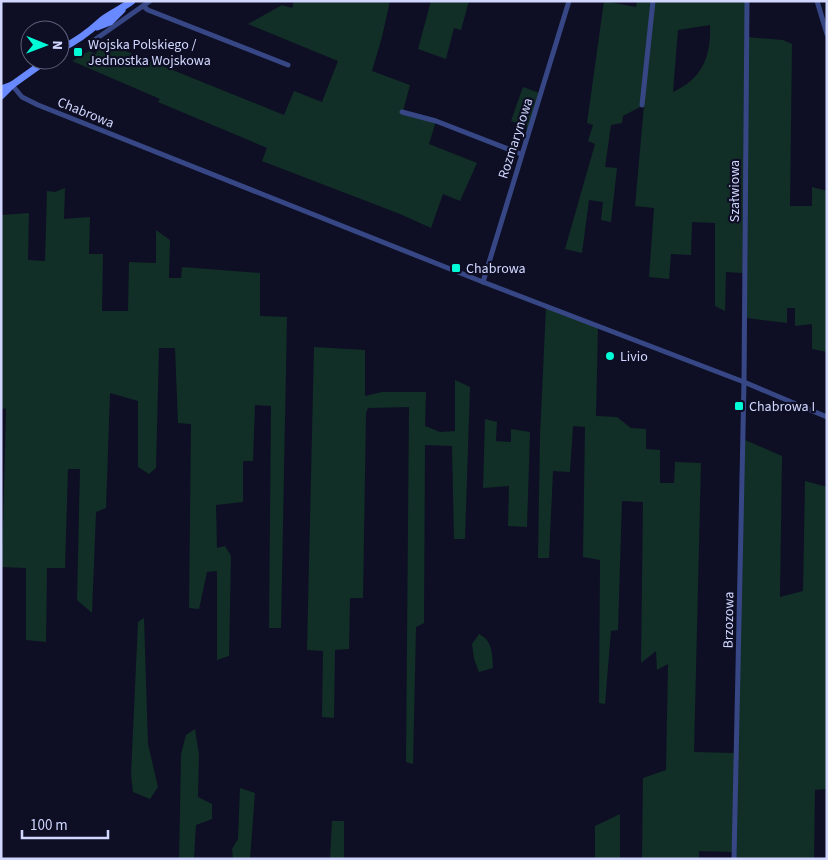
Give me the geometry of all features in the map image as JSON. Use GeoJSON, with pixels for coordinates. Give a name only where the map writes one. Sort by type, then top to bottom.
{"type":"FeatureCollection","features":[{"type":"Feature","properties":{"kind":"main road"},"geometry":{"type":"LineString","coordinates":[[70,44],[130,3]]}},
{"type":"Feature","properties":{"kind":"main road"},"geometry":{"type":"LineString","coordinates":[[1,96],[12,85],[33,70]]}},
{"type":"Feature","properties":{"kind":"main road"},"geometry":{"type":"LineString","coordinates":[[1,90],[12,85]]}},
{"type":"Feature","properties":{"kind":"street"},"geometry":{"type":"LineString","coordinates":[[93,45],[94,41],[150,1]]}},
{"type":"Feature","properties":{"kind":"street","name":"Rozmarynowa"},"geometry":{"type":"LineString","coordinates":[[483,282],[569,1]]}},
{"type":"Feature","properties":{"kind":"street"},"geometry":{"type":"LineString","coordinates":[[642,105],[653,1]]}},
{"type":"Feature","properties":{"kind":"street","name":"Szałwiowa"},"geometry":{"type":"LineString","coordinates":[[744,382],[747,1]]}},
{"type":"Feature","properties":{"kind":"street"},"geometry":{"type":"LineString","coordinates":[[817,1],[827,34]]}},
{"type":"Feature","properties":{"kind":"street"},"geometry":{"type":"LineString","coordinates":[[143,6],[148,10],[288,65]]}},
{"type":"Feature","properties":{"kind":"street","name":"Chabrowa"},"geometry":{"type":"LineString","coordinates":[[12,85],[22,97],[32,102],[483,282],[744,382],[827,417]]}},
{"type":"Feature","properties":{"kind":"street"},"geometry":{"type":"LineString","coordinates":[[402,112],[436,121],[521,154]]}},
{"type":"Feature","properties":{"kind":"street","name":"Brzozowa"},"geometry":{"type":"LineString","coordinates":[[734,859],[744,382]]}},
{"type":"Feature","properties":{"kind":"green space"},"geometry":{"type":"Polygon","coordinates":[[[294,1],[390,1],[372,71],[410,85],[403,111],[436,121],[429,144],[477,163],[460,201],[443,194],[431,228],[400,214],[262,161],[267,148],[158,102],[160,99],[72,61],[89,51],[96,54],[101,41],[284,115],[294,91],[322,102],[338,61],[248,24],[282,5],[292,8],[294,1]]]}},
{"type":"Feature","properties":{"kind":"green space"},"geometry":{"type":"Polygon","coordinates":[[[431,1],[469,1],[461,30],[454,28],[446,59],[418,49],[431,1]]]}},
{"type":"Feature","properties":{"kind":"green space"},"geometry":{"type":"Polygon","coordinates":[[[604,1],[636,7],[637,1],[747,1],[746,37],[783,40],[792,44],[790,206],[812,206],[812,187],[827,191],[827,352],[812,349],[812,324],[795,326],[795,308],[787,308],[787,323],[747,318],[745,440],[782,456],[780,597],[803,591],[805,481],[827,487],[827,789],[815,790],[814,859],[734,859],[734,852],[699,851],[699,859],[642,859],[643,778],[666,770],[668,664],[657,670],[656,651],[641,663],[643,502],[622,501],[618,630],[611,631],[605,704],[599,703],[600,560],[583,557],[585,427],[573,426],[570,472],[553,471],[549,558],[538,558],[540,435],[546,307],[598,326],[596,416],[617,417],[631,428],[646,429],[646,449],[660,450],[660,483],[674,483],[675,462],[701,463],[694,752],[735,753],[744,279],[742,273],[726,272],[725,311],[715,306],[715,223],[692,222],[691,255],[671,254],[669,279],[649,277],[654,208],[635,206],[644,105],[623,116],[622,123],[611,125],[605,167],[617,168],[611,222],[601,220],[603,202],[589,200],[582,253],[565,249],[595,144],[588,141],[593,125],[587,123],[604,1]],[[710,25],[678,30],[673,92],[692,80],[698,73],[707,56],[710,25]]]}},
{"type":"Feature","properties":{"kind":"green space"},"geometry":{"type":"Polygon","coordinates":[[[523,87],[542,94],[521,154],[527,127],[511,121],[523,87]]]}},
{"type":"Feature","properties":{"kind":"green space"},"geometry":{"type":"Polygon","coordinates":[[[65,188],[64,219],[90,217],[89,254],[103,254],[102,311],[128,311],[129,262],[156,263],[156,230],[170,240],[169,278],[181,278],[182,267],[260,273],[260,316],[287,317],[281,628],[269,628],[271,406],[255,405],[253,461],[243,461],[243,502],[216,505],[217,548],[225,546],[231,556],[229,656],[217,660],[217,571],[207,572],[199,609],[189,608],[191,424],[178,423],[175,348],[159,348],[156,468],[149,474],[138,467],[138,401],[110,393],[106,508],[96,512],[92,613],[77,600],[80,469],[68,469],[65,568],[47,568],[46,642],[26,640],[26,568],[2,567],[6,409],[1,408],[1,215],[29,213],[28,260],[45,261],[47,191],[55,192],[65,188]]]}},
{"type":"Feature","properties":{"kind":"green space"},"geometry":{"type":"Polygon","coordinates":[[[314,347],[365,350],[365,396],[382,392],[426,392],[425,426],[440,432],[455,431],[455,380],[470,387],[465,539],[454,539],[452,446],[425,445],[424,623],[416,627],[413,764],[406,762],[409,407],[368,408],[366,413],[363,598],[350,598],[349,649],[335,650],[334,718],[322,717],[323,651],[307,650],[314,347]]]}},
{"type":"Feature","properties":{"kind":"green space"},"geometry":{"type":"Polygon","coordinates":[[[485,419],[497,422],[496,441],[511,442],[511,429],[530,432],[527,527],[508,526],[509,486],[483,488],[485,419]]]}},
{"type":"Feature","properties":{"kind":"green space"},"geometry":{"type":"Polygon","coordinates":[[[144,618],[148,744],[158,787],[150,799],[133,792],[131,775],[138,622],[144,618]]]}},
{"type":"Feature","properties":{"kind":"green space"},"geometry":{"type":"Polygon","coordinates":[[[479,634],[489,644],[493,668],[479,672],[474,659],[472,644],[479,634]]]}},
{"type":"Feature","properties":{"kind":"green space"},"geometry":{"type":"Polygon","coordinates":[[[195,729],[199,755],[198,797],[212,804],[212,819],[196,825],[194,859],[179,859],[181,754],[186,735],[195,729]]]}},
{"type":"Feature","properties":{"kind":"green space"},"geometry":{"type":"Polygon","coordinates":[[[240,788],[255,793],[250,859],[233,859],[232,849],[238,839],[240,788]]]}},
{"type":"Feature","properties":{"kind":"green space"},"geometry":{"type":"Polygon","coordinates":[[[620,814],[620,859],[595,859],[595,826],[620,814]]]}},
{"type":"Feature","properties":{"kind":"green space"},"geometry":{"type":"Polygon","coordinates":[[[332,821],[344,821],[344,859],[330,859],[332,821]]]}},
{"type":"Feature","properties":{"kind":"place","name":"Wojska Polskiego / Jednostka Wojskowa"},"geometry":{"type":"Point","coordinates":[78,52]}},
{"type":"Feature","properties":{"kind":"place","name":"Chabrowa"},"geometry":{"type":"Point","coordinates":[456,268]}},
{"type":"Feature","properties":{"kind":"place","name":"Livio"},"geometry":{"type":"Point","coordinates":[610,356]}},
{"type":"Feature","properties":{"kind":"place","name":"Chabrowa I"},"geometry":{"type":"Point","coordinates":[739,406]}}]}
